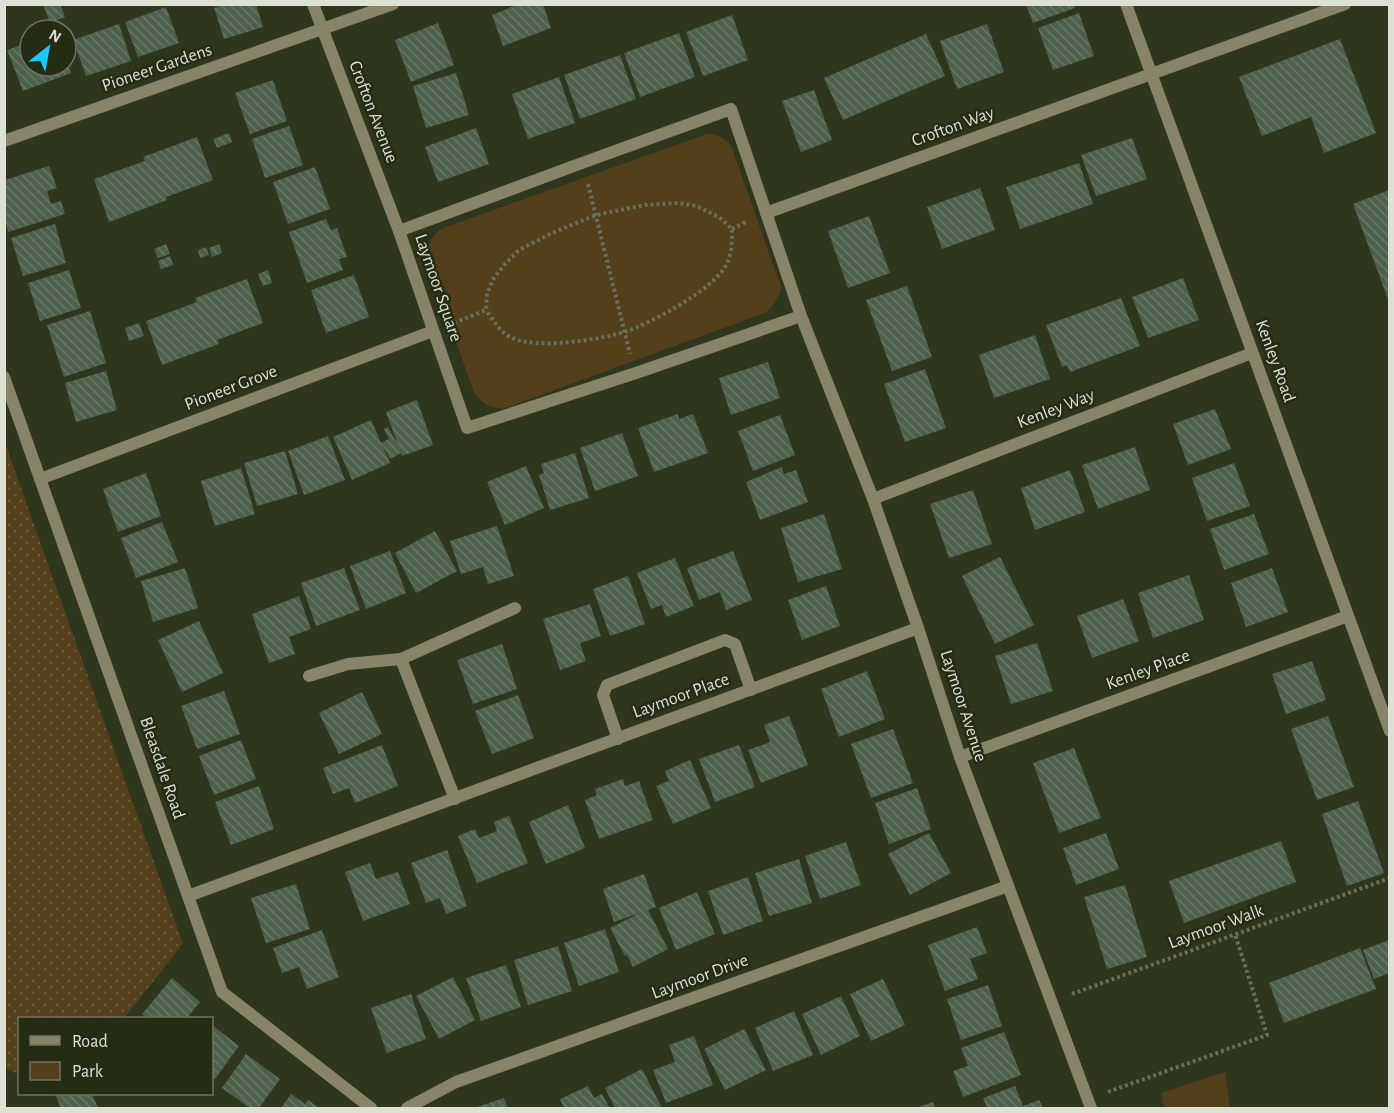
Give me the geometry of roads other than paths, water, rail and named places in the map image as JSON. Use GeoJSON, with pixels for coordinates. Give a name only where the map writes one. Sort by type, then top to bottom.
{"type":"FeatureCollection","features":[{"type":"Feature","properties":{"kind":"street","name":"Crofton Avenue"},"geometry":{"type":"LineString","coordinates":[[313,4],[399,231]]}},
{"type":"Feature","properties":{"kind":"street","name":"Pioneer Gardens"},"geometry":{"type":"LineString","coordinates":[[4,141],[393,4]]}},
{"type":"Feature","properties":{"kind":"street","name":"Kenley Road"},"geometry":{"type":"LineString","coordinates":[[1126,4],[1389,731]]}},
{"type":"Feature","properties":{"kind":"street","name":"Crofton Way"},"geometry":{"type":"LineString","coordinates":[[766,213],[1345,4]]}},
{"type":"Feature","properties":{"kind":"street","name":"Laymoor Square"},"geometry":{"type":"LineString","coordinates":[[730,109],[766,213],[801,316],[467,428],[399,231],[730,109]]}},
{"type":"Feature","properties":{"kind":"street","name":"Laymoor Avenue"},"geometry":{"type":"LineString","coordinates":[[801,316],[873,499],[960,757],[1089,1104]]}},
{"type":"Feature","properties":{"kind":"street","name":"Pioneer Grove"},"geometry":{"type":"LineString","coordinates":[[40,479],[434,331]]}},
{"type":"Feature","properties":{"kind":"street","name":"Kenley Way"},"geometry":{"type":"LineString","coordinates":[[873,499],[1252,353]]}},
{"type":"Feature","properties":{"kind":"street","name":"Bleasdale Road"},"geometry":{"type":"LineString","coordinates":[[4,377],[222,992],[371,1108]]}},
{"type":"Feature","properties":{"kind":"street"},"geometry":{"type":"LineString","coordinates":[[309,676],[348,664],[401,659],[515,608]]}},
{"type":"Feature","properties":{"kind":"street","name":"Kenley Place"},"geometry":{"type":"LineString","coordinates":[[960,757],[1348,616]]}},
{"type":"Feature","properties":{"kind":"street","name":"Laymoor Place"},"geometry":{"type":"LineString","coordinates":[[188,896],[918,628]]}},
{"type":"Feature","properties":{"kind":"street"},"geometry":{"type":"LineString","coordinates":[[618,739],[603,695],[607,685],[725,640],[735,644],[751,690]]}},
{"type":"Feature","properties":{"kind":"street"},"geometry":{"type":"LineString","coordinates":[[401,659],[455,799]]}},
{"type":"Feature","properties":{"kind":"street","name":"Laymoor Drive"},"geometry":{"type":"LineString","coordinates":[[408,1108],[456,1082],[1008,886]]}}]}
